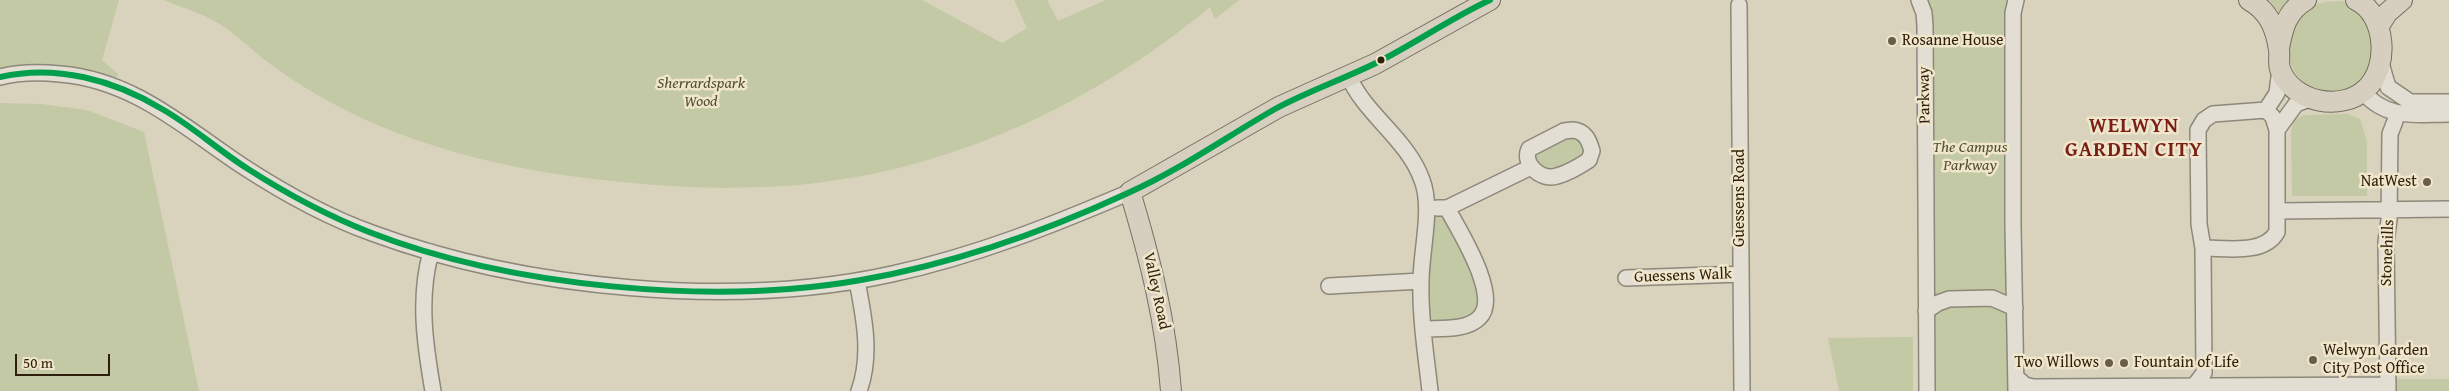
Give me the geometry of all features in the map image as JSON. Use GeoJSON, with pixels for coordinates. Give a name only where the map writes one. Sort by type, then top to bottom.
{"type":"FeatureCollection","features":[{"type":"Feature","properties":{"kind":"main road"},"geometry":{"type":"LineString","coordinates":[[1130,192],[1279,107],[1375,64],[1490,0]]}},
{"type":"Feature","properties":{"kind":"main road"},"geometry":{"type":"LineString","coordinates":[[2249,0],[2262,8],[2268,16],[2279,59],[2297,92],[2312,98],[2338,102],[2349,100],[2369,87],[2380,60],[2382,42],[2379,26],[2372,13],[2356,0]]}},
{"type":"Feature","properties":{"kind":"main road"},"geometry":{"type":"LineString","coordinates":[[2279,59],[2288,16],[2295,6],[2306,0]]}},
{"type":"Feature","properties":{"kind":"main road"},"geometry":{"type":"LineString","coordinates":[[2379,26],[2387,13],[2402,0]]}},
{"type":"Feature","properties":{"kind":"main road","name":"Valley Road"},"geometry":{"type":"LineString","coordinates":[[1130,192],[1158,296],[1171,391]]}},
{"type":"Feature","properties":{"kind":"street","name":"Parkway"},"geometry":{"type":"LineString","coordinates":[[1919,0],[1924,13],[1925,26],[1927,391]]}},
{"type":"Feature","properties":{"kind":"street"},"geometry":{"type":"LineString","coordinates":[[2016,0],[2013,13],[2016,384],[2033,387],[2388,388]]}},
{"type":"Feature","properties":{"kind":"street","name":"Guessens Road"},"geometry":{"type":"LineString","coordinates":[[1739,5],[1742,391]]}},
{"type":"Feature","properties":{"kind":"street"},"geometry":{"type":"LineString","coordinates":[[2266,110],[2277,93],[2279,59]]}},
{"type":"Feature","properties":{"kind":"street"},"geometry":{"type":"LineString","coordinates":[[2380,60],[2388,87],[2410,102],[2449,102]]}},
{"type":"Feature","properties":{"kind":"street"},"geometry":{"type":"LineString","coordinates":[[0,77],[43,72],[73,75],[105,82],[162,109],[290,196],[372,233],[431,252],[512,272],[602,285],[681,290],[740,290],[806,287],[857,281],[927,266],[978,251],[1023,236],[1130,192]]}},
{"type":"Feature","properties":{"kind":"street"},"geometry":{"type":"LineString","coordinates":[[1348,75],[1359,95],[1400,141],[1418,170],[1426,194],[1420,281],[1430,391]]}},
{"type":"Feature","properties":{"kind":"street"},"geometry":{"type":"LineString","coordinates":[[2363,92],[2372,103],[2396,114],[2449,114]]}},
{"type":"Feature","properties":{"kind":"street"},"geometry":{"type":"LineString","coordinates":[[2277,130],[2296,104],[2312,98]]}},
{"type":"Feature","properties":{"kind":"street"},"geometry":{"type":"LineString","coordinates":[[2194,386],[2204,373],[2203,248],[2199,224],[2198,130],[2204,120],[2213,114],[2266,110],[2273,117],[2277,130],[2277,232],[2272,241],[2261,246],[2203,248]]}},
{"type":"Feature","properties":{"kind":"street","name":"Stonehills"},"geometry":{"type":"LineString","coordinates":[[2388,388],[2386,242],[2389,210],[2390,134],[2395,121]]}},
{"type":"Feature","properties":{"kind":"street"},"geometry":{"type":"LineString","coordinates":[[1426,207],[1447,208],[1531,167]]}},
{"type":"Feature","properties":{"kind":"street"},"geometry":{"type":"LineString","coordinates":[[1423,329],[1462,326],[1479,318],[1484,312],[1485,293],[1479,272],[1471,250],[1447,208]]}},
{"type":"Feature","properties":{"kind":"street"},"geometry":{"type":"LineString","coordinates":[[2278,211],[2449,209]]}},
{"type":"Feature","properties":{"kind":"street"},"geometry":{"type":"LineString","coordinates":[[431,252],[426,275],[424,304],[426,350],[433,391]]}},
{"type":"Feature","properties":{"kind":"street","name":"Guessens Walk"},"geometry":{"type":"LineString","coordinates":[[1626,278],[1741,274]]}},
{"type":"Feature","properties":{"kind":"street"},"geometry":{"type":"LineString","coordinates":[[857,281],[867,344],[866,366],[859,391]]}},
{"type":"Feature","properties":{"kind":"street"},"geometry":{"type":"LineString","coordinates":[[1329,286],[1420,281]]}},
{"type":"Feature","properties":{"kind":"street"},"geometry":{"type":"LineString","coordinates":[[1926,311],[1938,303],[1949,299],[1992,298],[2015,308]]}},
{"type":"Feature","properties":{"kind":"green space"},"geometry":{"type":"Polygon","coordinates":[[[0,0],[119,0],[102,60],[118,74],[116,79],[75,69],[0,72],[0,0]]]}},
{"type":"Feature","properties":{"kind":"green space","name":"Sherrardspark Wood"},"geometry":{"type":"Polygon","coordinates":[[[164,0],[922,0],[1002,43],[1027,28],[1014,0],[1047,0],[1058,21],[1106,0],[1239,0],[1215,19],[1210,7],[1162,44],[1111,78],[1057,108],[1002,134],[945,155],[886,171],[825,182],[729,188],[657,185],[537,171],[510,166],[427,144],[382,127],[328,101],[277,69],[232,32],[215,21],[164,0]]]}},
{"type":"Feature","properties":{"kind":"green space","name":"The Campus Parkway"},"geometry":{"type":"Polygon","coordinates":[[[1925,0],[2008,0],[2009,297],[1933,296],[1925,0]]]}},
{"type":"Feature","properties":{"kind":"green space"},"geometry":{"type":"Polygon","coordinates":[[[2267,0],[2293,0],[2279,15],[2267,0]]]}},
{"type":"Feature","properties":{"kind":"green space"},"geometry":{"type":"Polygon","coordinates":[[[2342,1],[2359,7],[2375,37],[2375,55],[2369,71],[2356,85],[2341,92],[2325,93],[2311,87],[2299,77],[2291,64],[2288,47],[2297,20],[2307,9],[2325,2],[2342,1]]]}},
{"type":"Feature","properties":{"kind":"green space"},"geometry":{"type":"Polygon","coordinates":[[[0,103],[41,104],[87,110],[144,132],[199,391],[0,391],[0,103]]]}},
{"type":"Feature","properties":{"kind":"green space"},"geometry":{"type":"Polygon","coordinates":[[[2348,114],[2360,119],[2367,141],[2367,196],[2292,196],[2291,130],[2295,119],[2305,115],[2348,114]]]}},
{"type":"Feature","properties":{"kind":"green space"},"geometry":{"type":"Polygon","coordinates":[[[1557,137],[1583,137],[1587,157],[1563,171],[1539,168],[1533,152],[1557,137]]]}},
{"type":"Feature","properties":{"kind":"green space"},"geometry":{"type":"Polygon","coordinates":[[[1444,214],[1452,222],[1482,296],[1472,319],[1430,323],[1428,320],[1427,259],[1432,216],[1444,214]]]}},
{"type":"Feature","properties":{"kind":"green space"},"geometry":{"type":"Polygon","coordinates":[[[1992,303],[2005,310],[2008,318],[2010,391],[1933,391],[1933,316],[1942,306],[1992,303]]]}},
{"type":"Feature","properties":{"kind":"green space"},"geometry":{"type":"Polygon","coordinates":[[[1913,337],[1913,391],[1839,391],[1828,338],[1913,337]]]}},
{"type":"Feature","properties":{"kind":"green space"},"geometry":{"type":"Polygon","coordinates":[[[2394,379],[2449,379],[2449,391],[2395,391],[2394,379]]]}},
{"type":"Feature","properties":{"kind":"transit line"},"geometry":{"type":"LineString","coordinates":[[0,77],[21,73],[63,74],[84,77],[124,90],[173,116],[226,154],[277,187],[369,232],[424,251],[484,266],[547,278],[612,286],[677,291],[741,291],[803,288],[861,280],[930,265],[998,245],[1064,221],[1147,184],[1275,109],[1378,62],[1490,0]]}},
{"type":"Feature","properties":{"kind":"place","name":"Rosanne House"},"geometry":{"type":"Point","coordinates":[1892,41]}},
{"type":"Feature","properties":{"kind":"place","name":"NatWest"},"geometry":{"type":"Point","coordinates":[2427,182]}},
{"type":"Feature","properties":{"kind":"place","name":"Welwyn Garden City Post Office"},"geometry":{"type":"Point","coordinates":[2313,360]}},
{"type":"Feature","properties":{"kind":"place","name":"Two Willows"},"geometry":{"type":"Point","coordinates":[2109,363]}},
{"type":"Feature","properties":{"kind":"place","name":"Fountain of Life"},"geometry":{"type":"Point","coordinates":[2124,363]}},
{"type":"Feature","properties":{"kind":"district","name":"WELWYN GARDEN CITY"},"geometry":{"type":"Point","coordinates":[2134,139]}}]}
